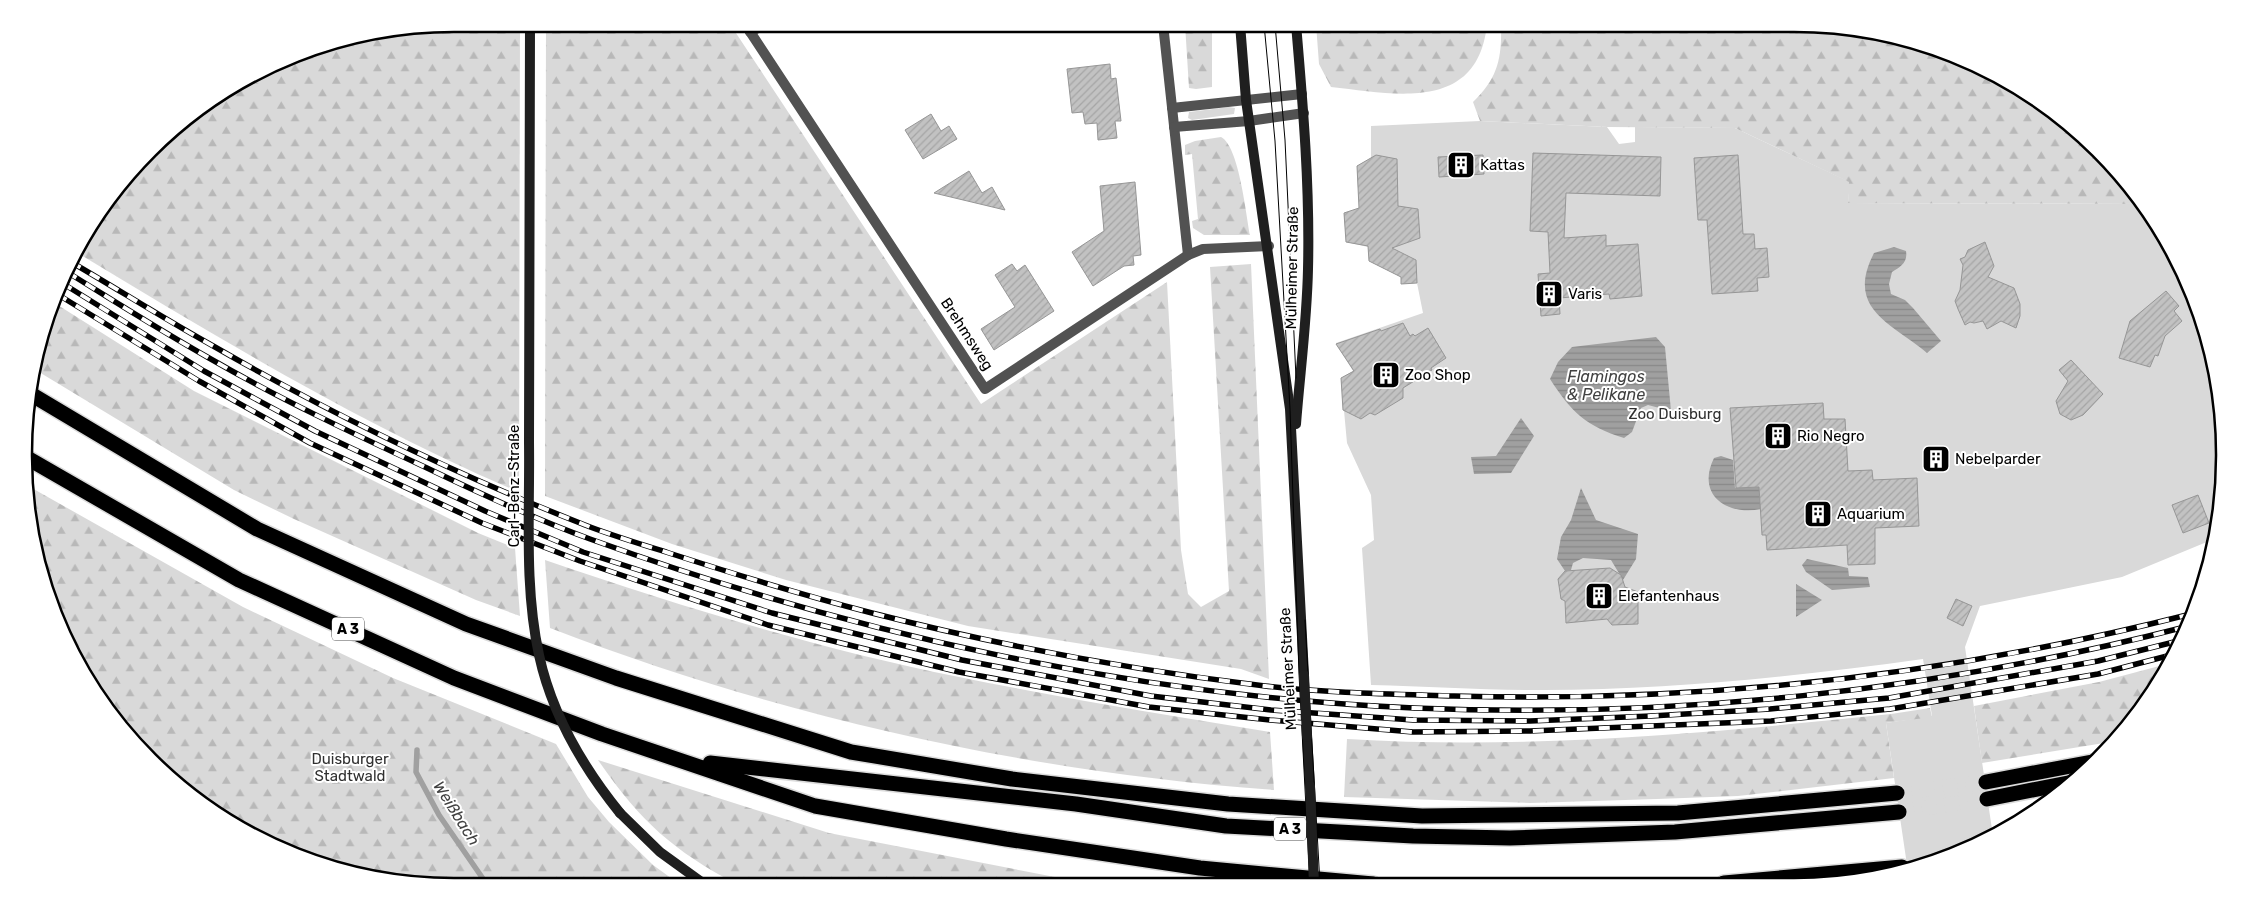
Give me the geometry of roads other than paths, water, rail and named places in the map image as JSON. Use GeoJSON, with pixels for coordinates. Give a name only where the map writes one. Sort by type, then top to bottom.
{"type":"FeatureCollection","features":[{"type":"Feature","properties":{"kind":"highway","name":"A 3"},"geometry":{"type":"LineString","coordinates":[[36,397],[257,529],[466,624],[616,678],[851,752],[1012,779],[1228,804],[1422,816],[1678,814],[1897,793]]}},
{"type":"Feature","properties":{"kind":"highway","name":"A 3"},"geometry":{"type":"LineString","coordinates":[[32,461],[257,588],[454,678],[602,734],[684,761],[1076,804],[1226,826],[1413,836],[1510,838],[1675,832],[1899,812]]}},
{"type":"Feature","properties":{"kind":"highway"},"geometry":{"type":"LineString","coordinates":[[684,761],[815,806],[1006,839],[1200,868],[1308,878]]}},
{"type":"Feature","properties":{"kind":"highway"},"geometry":{"type":"LineString","coordinates":[[1986,782],[2081,764]]}},
{"type":"Feature","properties":{"kind":"highway"},"geometry":{"type":"LineString","coordinates":[[1987,799],[2056,785]]}},
{"type":"Feature","properties":{"kind":"highway"},"geometry":{"type":"LineString","coordinates":[[1776,878],[1878,868]]}},
{"type":"Feature","properties":{"kind":"main road","name":"Carl-Benz-Straße"},"geometry":{"type":"LineString","coordinates":[[530,32],[529,552],[532,610],[539,655],[563,726],[596,784],[620,814],[660,852],[697,878]]}},
{"type":"Feature","properties":{"kind":"main road","name":"Mülheimer Straße"},"geometry":{"type":"LineString","coordinates":[[1241,32],[1246,100],[1269,246],[1294,453],[1314,878]]}},
{"type":"Feature","properties":{"kind":"main road","name":"Mülheimer Straße"},"geometry":{"type":"LineString","coordinates":[[1294,453],[1304,354],[1308,271],[1307,161],[1297,32]]}},
{"type":"Feature","properties":{"kind":"street","name":"Brehmsweg"},"geometry":{"type":"LineString","coordinates":[[751,32],[985,389],[1188,255],[1203,249],[1269,246]]}},
{"type":"Feature","properties":{"kind":"street"},"geometry":{"type":"LineString","coordinates":[[1164,32],[1188,255]]}},
{"type":"Feature","properties":{"kind":"street"},"geometry":{"type":"LineString","coordinates":[[1172,108],[1302,94]]}},
{"type":"Feature","properties":{"kind":"street"},"geometry":{"type":"LineString","coordinates":[[1174,127],[1249,121],[1304,113]]}},
{"type":"Feature","properties":{"kind":"water"},"geometry":{"type":"Polygon","coordinates":[[[1894,247],[1906,251],[1906,259],[1903,264],[1892,272],[1889,284],[1891,294],[1905,300],[1941,341],[1927,353],[1887,323],[1876,313],[1869,301],[1865,288],[1866,272],[1874,253],[1894,247]]]}},
{"type":"Feature","properties":{"kind":"water","name":"Flamingos & Pelikane"},"geometry":{"type":"Polygon","coordinates":[[[1656,337],[1665,347],[1671,411],[1648,405],[1641,408],[1632,432],[1624,438],[1600,428],[1581,417],[1566,401],[1550,379],[1558,362],[1572,347],[1656,337]]]}},
{"type":"Feature","properties":{"kind":"water"},"geometry":{"type":"Polygon","coordinates":[[[1521,418],[1534,436],[1511,473],[1474,474],[1471,457],[1496,456],[1521,418]]]}},
{"type":"Feature","properties":{"kind":"water"},"geometry":{"type":"Polygon","coordinates":[[[1721,456],[1733,460],[1735,488],[1759,487],[1761,509],[1736,509],[1718,500],[1712,492],[1709,482],[1709,471],[1714,458],[1721,456]]]}},
{"type":"Feature","properties":{"kind":"water"},"geometry":{"type":"Polygon","coordinates":[[[1581,488],[1596,520],[1638,534],[1636,559],[1623,580],[1611,560],[1583,558],[1573,563],[1571,570],[1565,571],[1557,559],[1561,537],[1571,520],[1581,488]]]}},
{"type":"Feature","properties":{"kind":"water"},"geometry":{"type":"Polygon","coordinates":[[[1807,559],[1848,568],[1849,576],[1868,577],[1870,587],[1832,590],[1806,572],[1802,565],[1807,559]]]}},
{"type":"Feature","properties":{"kind":"water"},"geometry":{"type":"Polygon","coordinates":[[[1796,584],[1822,600],[1796,617],[1796,584]]]}},
{"type":"Feature","properties":{"kind":"waterway","name":"Weißbach"},"geometry":{"type":"LineString","coordinates":[[417,750],[416,772],[439,815],[482,878]]}},
{"type":"Feature","properties":{"kind":"tunnel"},"geometry":{"type":"LineString","coordinates":[[1897,793],[1986,782]]}},
{"type":"Feature","properties":{"kind":"tunnel"},"geometry":{"type":"LineString","coordinates":[[1899,812],[1987,799]]}},
{"type":"Feature","properties":{"kind":"tram line"},"geometry":{"type":"LineString","coordinates":[[1265,32],[1275,141],[1290,409],[1299,674],[1310,878]]}},
{"type":"Feature","properties":{"kind":"tram line"},"geometry":{"type":"LineString","coordinates":[[1276,32],[1285,140],[1296,378]]}},
{"type":"Feature","properties":{"kind":"tram line"},"geometry":{"type":"LineString","coordinates":[[1305,620],[1320,878]]}},
{"type":"Feature","properties":{"kind":"railway"},"geometry":{"type":"LineString","coordinates":[[77,266],[197,337],[350,420],[443,465],[585,525],[745,577],[872,613],[969,636],[1117,665],[1216,680],[1335,692],[1548,697],[1641,695],[1825,681],[1917,669],[2100,636],[2183,616]]}},
{"type":"Feature","properties":{"kind":"railway"},"geometry":{"type":"LineString","coordinates":[[73,276],[191,348],[290,402],[528,515],[569,531],[689,573],[790,604],[996,655],[1100,674],[1205,690],[1309,701],[1414,708],[1511,710],[1609,709],[1803,696],[1899,684],[2091,649],[2178,629]]}},
{"type":"Feature","properties":{"kind":"railway"},"geometry":{"type":"LineString","coordinates":[[68,287],[204,371],[315,431],[485,511],[583,552],[772,613],[962,660],[1151,696],[1271,710],[1413,720],[1530,721],[1651,716],[1770,709],[1889,698],[2098,661],[2172,643]]}},
{"type":"Feature","properties":{"kind":"railway"},"geometry":{"type":"LineString","coordinates":[[63,298],[199,381],[310,443],[482,523],[580,561],[768,625],[959,672],[1149,707],[1270,720],[1413,732],[1530,731],[1771,721],[1890,709],[2098,674],[2164,657]]}},
{"type":"Feature","properties":{"kind":"place","name":"Kattas"},"geometry":{"type":"Point","coordinates":[1461,165]}},
{"type":"Feature","properties":{"kind":"place","name":"Varis"},"geometry":{"type":"Point","coordinates":[1549,294]}},
{"type":"Feature","properties":{"kind":"place","name":"Zoo Shop"},"geometry":{"type":"Point","coordinates":[1386,375]}},
{"type":"Feature","properties":{"kind":"place","name":"Rio Negro"},"geometry":{"type":"Point","coordinates":[1778,436]}},
{"type":"Feature","properties":{"kind":"place","name":"Nebelparder"},"geometry":{"type":"Point","coordinates":[1936,459]}},
{"type":"Feature","properties":{"kind":"place","name":"Aquarium"},"geometry":{"type":"Point","coordinates":[1818,514]}},
{"type":"Feature","properties":{"kind":"place","name":"Elefantenhaus"},"geometry":{"type":"Point","coordinates":[1599,596]}},
{"type":"Feature","properties":{"kind":"park label","name":"Zoo Duisburg"},"geometry":{"type":"Point","coordinates":[1675,414]}},
{"type":"Feature","properties":{"kind":"park label","name":"Duisburger Stadtwald"},"geometry":{"type":"Point","coordinates":[350,768]}}]}
